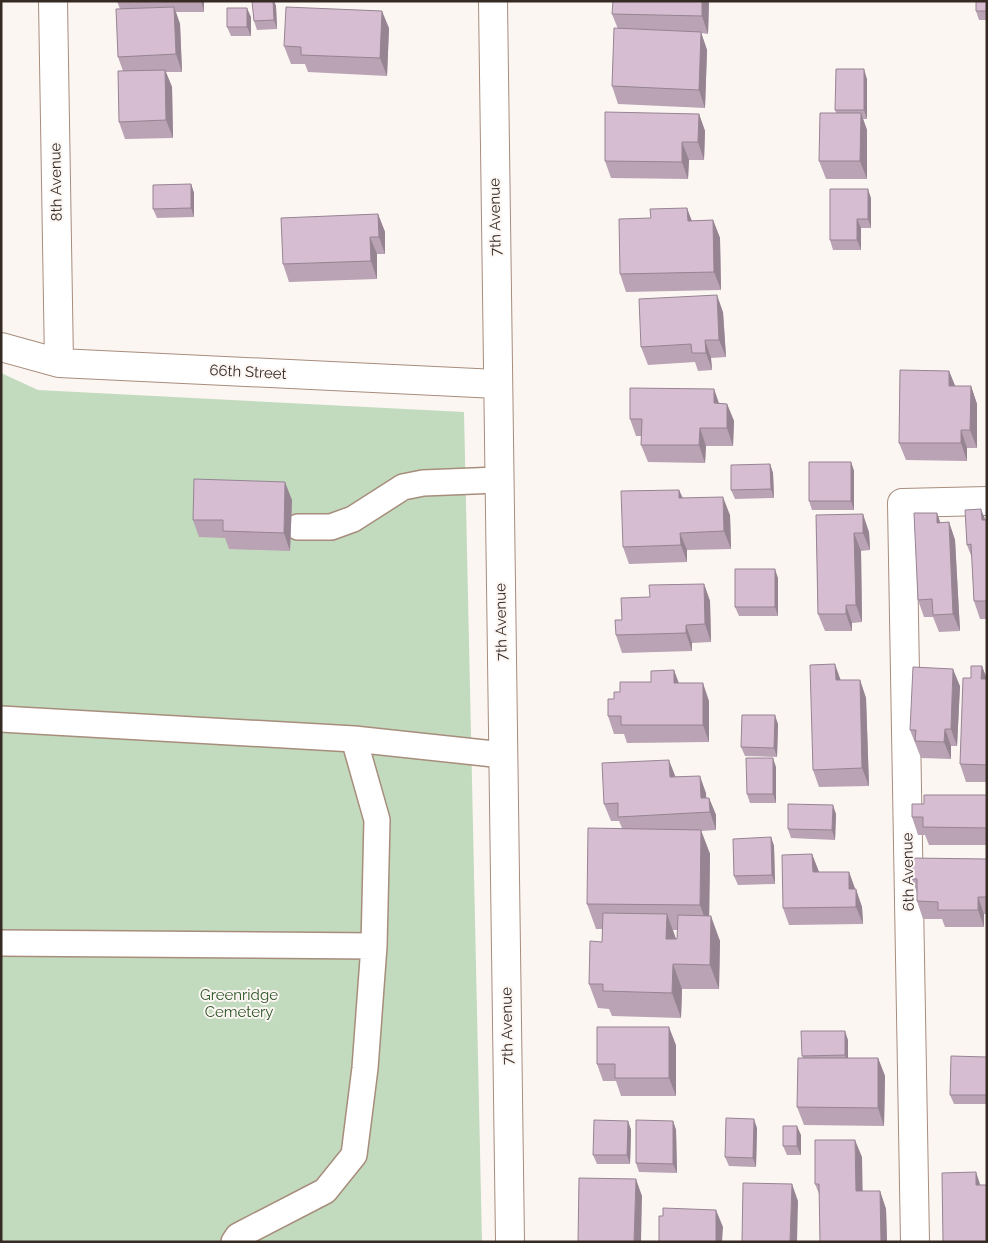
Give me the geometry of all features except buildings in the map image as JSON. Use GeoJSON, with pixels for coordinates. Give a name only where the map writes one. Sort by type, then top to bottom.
{"type":"FeatureCollection","features":[{"type":"Feature","properties":{"kind":"street","name":"8th Avenue"},"geometry":{"type":"LineString","coordinates":[[53,1],[60,363]]}},
{"type":"Feature","properties":{"kind":"street","name":"7th Avenue"},"geometry":{"type":"LineString","coordinates":[[493,1],[498,480],[510,1242]]}},
{"type":"Feature","properties":{"kind":"street","name":"66th Street"},"geometry":{"type":"LineString","coordinates":[[1,347],[60,363],[497,384]]}},
{"type":"Feature","properties":{"kind":"street","name":"6th Avenue"},"geometry":{"type":"LineString","coordinates":[[915,1242],[902,503],[987,501]]}},
{"type":"Feature","properties":{"kind":"lane"},"geometry":{"type":"LineString","coordinates":[[298,527],[331,527],[353,519],[403,487],[424,482],[498,480]]}},
{"type":"Feature","properties":{"kind":"lane"},"geometry":{"type":"LineString","coordinates":[[1,719],[354,739],[502,755]]}},
{"type":"Feature","properties":{"kind":"lane"},"geometry":{"type":"LineString","coordinates":[[234,1242],[238,1236],[325,1191],[354,1155],[365,1068],[374,946],[377,820],[354,739]]}},
{"type":"Feature","properties":{"kind":"lane"},"geometry":{"type":"LineString","coordinates":[[1,943],[374,946]]}},
{"type":"Feature","properties":{"kind":"green space","name":"Greenridge Cemetery"},"geometry":{"type":"Polygon","coordinates":[[[1,373],[38,390],[464,412],[482,1242],[1,1242],[1,373]]]}}]}
